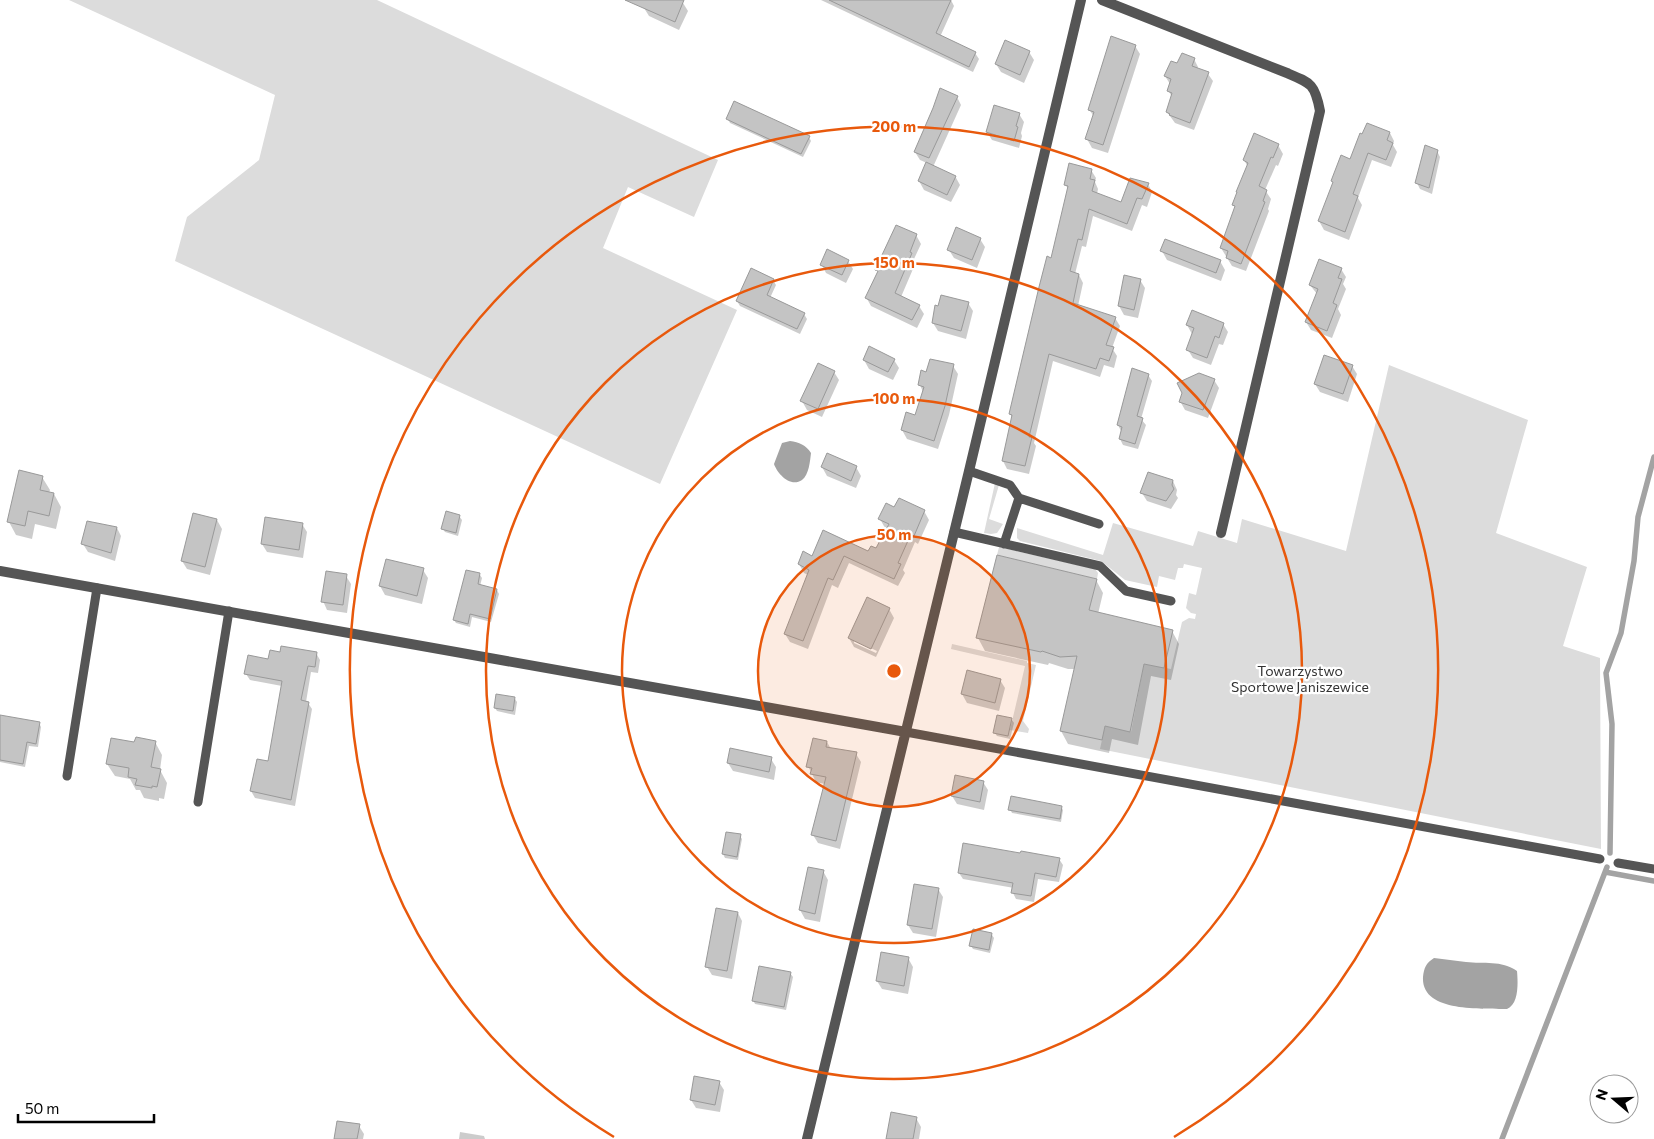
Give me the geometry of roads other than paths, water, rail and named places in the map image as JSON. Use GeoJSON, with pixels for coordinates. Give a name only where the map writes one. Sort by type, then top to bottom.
{"type":"FeatureCollection","features":[{"type":"Feature","properties":{"kind":"street"},"geometry":{"type":"LineString","coordinates":[[807,1139],[1081,0]]}},
{"type":"Feature","properties":{"kind":"street"},"geometry":{"type":"LineString","coordinates":[[1102,0],[1306,81],[1317,94],[1320,111],[1221,533]]}},
{"type":"Feature","properties":{"kind":"street"},"geometry":{"type":"LineString","coordinates":[[0,571],[906,732]]}},
{"type":"Feature","properties":{"kind":"lane"},"geometry":{"type":"LineString","coordinates":[[969,471],[1010,485],[1019,498],[1099,524]]}},
{"type":"Feature","properties":{"kind":"lane"},"geometry":{"type":"LineString","coordinates":[[1004,544],[1019,498]]}},
{"type":"Feature","properties":{"kind":"lane"},"geometry":{"type":"LineString","coordinates":[[954,532],[1100,566],[1126,591],[1170,601]]}},
{"type":"Feature","properties":{"kind":"lane"},"geometry":{"type":"LineString","coordinates":[[67,776],[97,588]]}},
{"type":"Feature","properties":{"kind":"lane"},"geometry":{"type":"LineString","coordinates":[[198,802],[229,611]]}},
{"type":"Feature","properties":{"kind":"lane"},"geometry":{"type":"LineString","coordinates":[[906,732],[1600,859]]}},
{"type":"Feature","properties":{"kind":"lane"},"geometry":{"type":"LineString","coordinates":[[1618,863],[1654,869]]}},
{"type":"Feature","properties":{"kind":"waterway"},"geometry":{"type":"LineString","coordinates":[[1610,853],[1612,724],[1606,673],[1621,633],[1634,561],[1638,517],[1654,457]]}},
{"type":"Feature","properties":{"kind":"waterway"},"geometry":{"type":"LineString","coordinates":[[1502,1139],[1607,867]]}},
{"type":"Feature","properties":{"kind":"waterway"},"geometry":{"type":"LineString","coordinates":[[1605,872],[1654,881]]}},
{"type":"Feature","properties":{"kind":"park label","name":"Towarzystwo Sportowe Janiszewice"},"geometry":{"type":"Point","coordinates":[1300,678]}}]}
